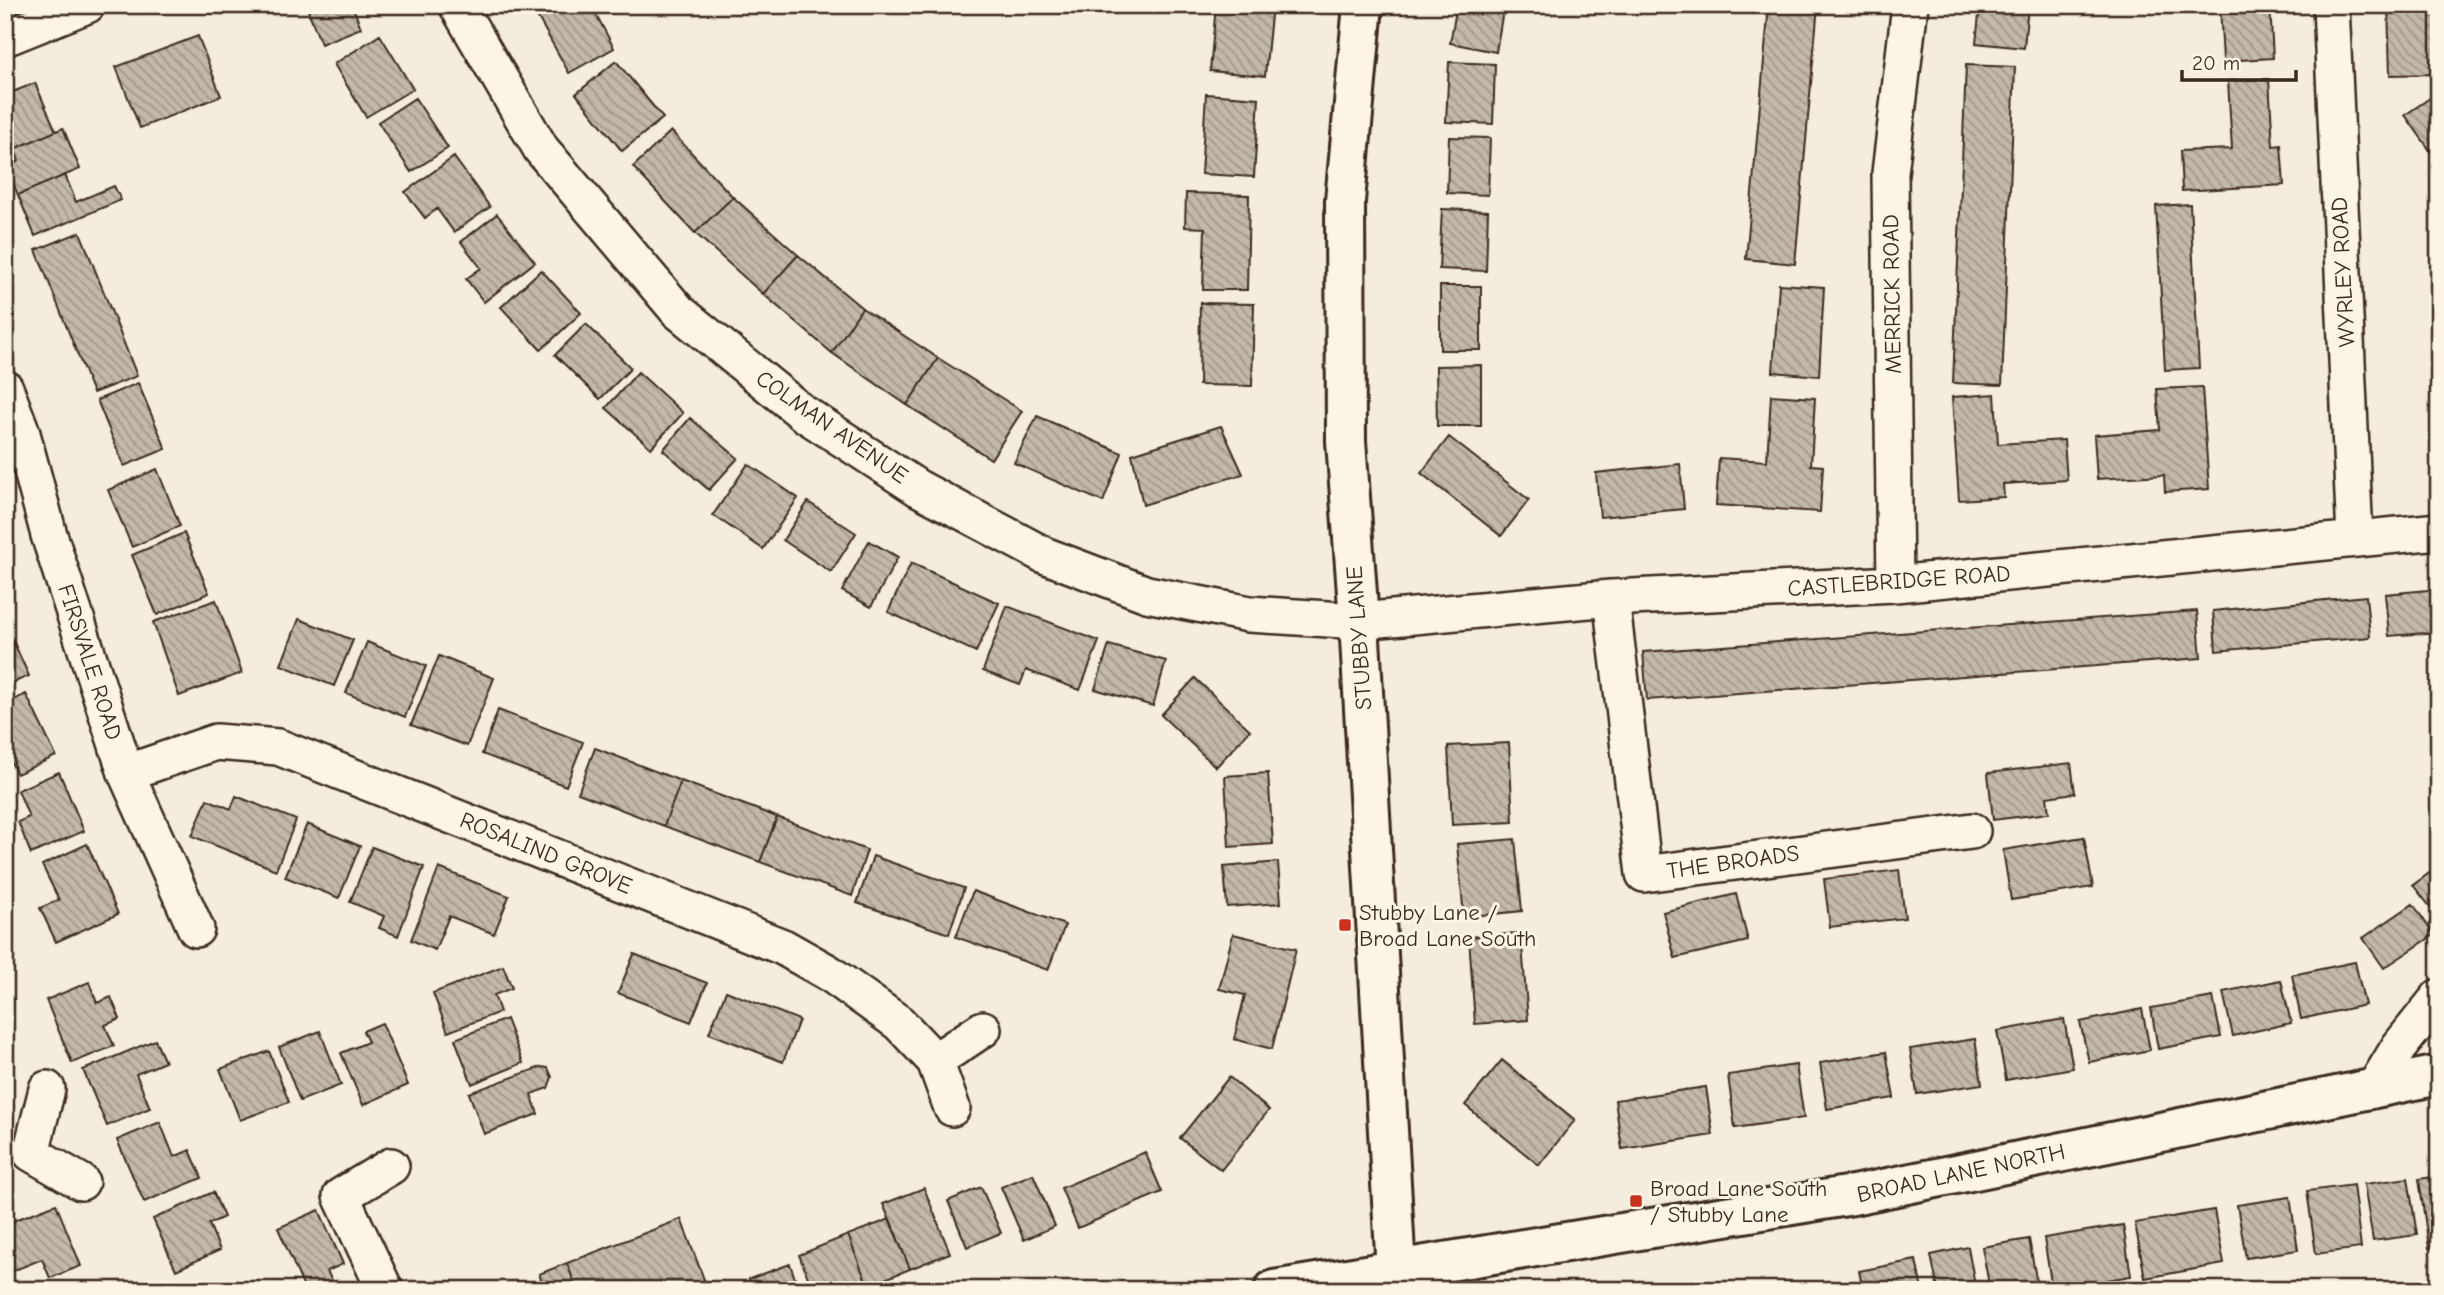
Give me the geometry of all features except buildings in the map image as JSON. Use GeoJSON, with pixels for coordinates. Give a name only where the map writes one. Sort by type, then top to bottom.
{"type":"FeatureCollection","features":[{"type":"Feature","properties":{"kind":"street"},"geometry":{"type":"LineString","coordinates":[[5,38],[87,5]]}},
{"type":"Feature","properties":{"kind":"street","name":"COLMAN AVENUE"},"geometry":{"type":"LineString","coordinates":[[457,5],[541,149],[678,311],[803,413],[918,488],[1044,555],[1147,594],[1249,614],[1359,621]]}},
{"type":"Feature","properties":{"kind":"street","name":"STUBBY LANE"},"geometry":{"type":"LineString","coordinates":[[1363,5],[1345,201],[1346,441],[1359,621],[1395,1271]]}},
{"type":"Feature","properties":{"kind":"street","name":"MERRICK ROAD"},"geometry":{"type":"LineString","coordinates":[[1895,584],[1890,173],[1910,5]]}},
{"type":"Feature","properties":{"kind":"street","name":"WYRLEY ROAD"},"geometry":{"type":"LineString","coordinates":[[2331,5],[2355,539]]}},
{"type":"Feature","properties":{"kind":"street","name":"FIRSVALE ROAD"},"geometry":{"type":"LineString","coordinates":[[5,388],[13,434],[49,535],[126,773],[195,929]]}},
{"type":"Feature","properties":{"kind":"street","name":"CASTLEBRIDGE ROAD"},"geometry":{"type":"LineString","coordinates":[[1359,621],[1611,598],[1895,584],[2439,531]]}},
{"type":"Feature","properties":{"kind":"street","name":"THE BROADS"},"geometry":{"type":"LineString","coordinates":[[1611,598],[1644,874],[1972,831]]}},
{"type":"Feature","properties":{"kind":"street","name":"ROSALIND GROVE"},"geometry":{"type":"LineString","coordinates":[[126,773],[216,742],[278,747],[783,947],[829,973],[898,1023],[934,1061],[953,1108]]}},
{"type":"Feature","properties":{"kind":"street"},"geometry":{"type":"LineString","coordinates":[[2373,1090],[2399,1047],[2439,997]]}},
{"type":"Feature","properties":{"kind":"street"},"geometry":{"type":"LineString","coordinates":[[934,1061],[983,1029]]}},
{"type":"Feature","properties":{"kind":"street","name":"BROAD LANE NORTH"},"geometry":{"type":"LineString","coordinates":[[1274,1290],[1853,1195],[2373,1090],[2439,1074]]}},
{"type":"Feature","properties":{"kind":"street"},"geometry":{"type":"LineString","coordinates":[[47,1089],[18,1158],[81,1182]]}},
{"type":"Feature","properties":{"kind":"street"},"geometry":{"type":"LineString","coordinates":[[385,1290],[341,1196],[391,1166]]}},
{"type":"Feature","properties":{"kind":"place","name":"Stubby Lane / Broad Lane South"},"geometry":{"type":"Point","coordinates":[1345,925]}},
{"type":"Feature","properties":{"kind":"place","name":"Broad Lane South / Stubby Lane"},"geometry":{"type":"Point","coordinates":[1636,1201]}}]}
